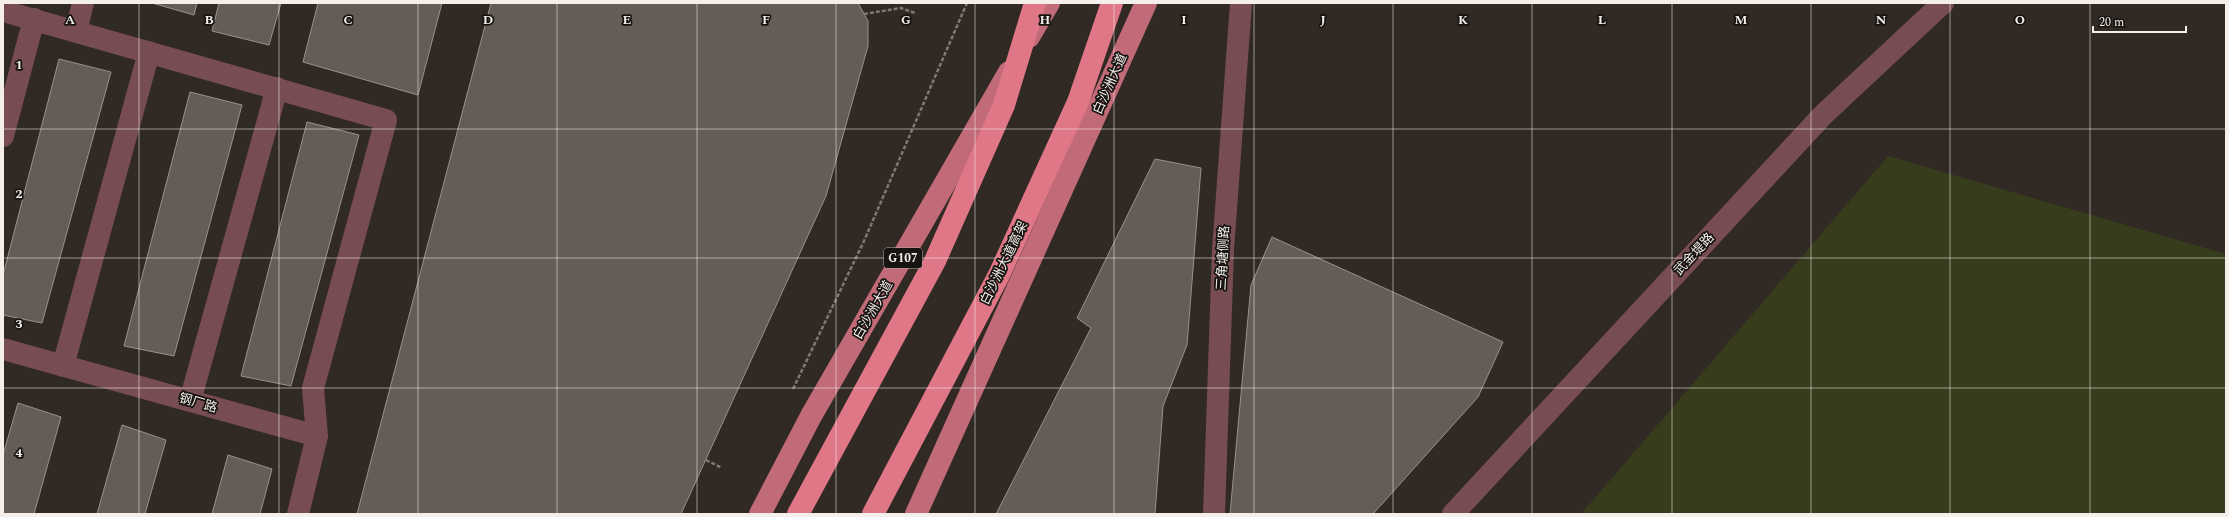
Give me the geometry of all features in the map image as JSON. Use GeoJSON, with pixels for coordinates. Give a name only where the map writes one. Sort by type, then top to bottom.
{"type":"FeatureCollection","features":[{"type":"Feature","properties":{"kind":"highway"},"geometry":{"type":"LineString","coordinates":[[798,514],[935,261],[1004,104],[1035,3]]}},
{"type":"Feature","properties":{"kind":"highway","name":"白沙洲大道高架"},"geometry":{"type":"LineString","coordinates":[[873,514],[999,275],[1078,102],[1112,3]]}},
{"type":"Feature","properties":{"kind":"main road","name":"白沙洲大道"},"geometry":{"type":"LineString","coordinates":[[760,514],[811,416],[1048,3]]}},
{"type":"Feature","properties":{"kind":"main road","name":"白沙洲大道"},"geometry":{"type":"LineString","coordinates":[[916,514],[1146,3]]}},
{"type":"Feature","properties":{"kind":"street"},"geometry":{"type":"LineString","coordinates":[[76,31],[83,3]]}},
{"type":"Feature","properties":{"kind":"street","name":"三角塘侧路"},"geometry":{"type":"LineString","coordinates":[[1214,514],[1222,250],[1241,3]]}},
{"type":"Feature","properties":{"kind":"street","name":"武金堤路"},"geometry":{"type":"LineString","coordinates":[[1453,514],[1823,115],[1943,3]]}},
{"type":"Feature","properties":{"kind":"street"},"geometry":{"type":"LineString","coordinates":[[3,10],[386,120],[313,388],[317,436],[298,514]]}},
{"type":"Feature","properties":{"kind":"street"},"geometry":{"type":"LineString","coordinates":[[3,136],[34,19]]}},
{"type":"Feature","properties":{"kind":"street"},"geometry":{"type":"LineString","coordinates":[[63,366],[149,52]]}},
{"type":"Feature","properties":{"kind":"street"},"geometry":{"type":"LineString","coordinates":[[190,401],[277,88]]}},
{"type":"Feature","properties":{"kind":"street","name":"钢厂路"},"geometry":{"type":"LineString","coordinates":[[3,349],[317,436]]}},
{"type":"Feature","properties":{"kind":"path"},"geometry":{"type":"LineString","coordinates":[[791,392],[864,241],[967,3]]}},
{"type":"Feature","properties":{"kind":"path"},"geometry":{"type":"LineString","coordinates":[[864,14],[900,8],[915,13]]}},
{"type":"Feature","properties":{"kind":"path"},"geometry":{"type":"LineString","coordinates":[[706,460],[722,468]]}},
{"type":"Feature","properties":{"kind":"green space"},"geometry":{"type":"Polygon","coordinates":[[[1888,156],[2226,254],[2226,514],[1581,514],[1888,156]]]}},
{"type":"Feature","properties":{"kind":"building"},"geometry":{"type":"Polygon","coordinates":[[[152,3],[197,3],[194,15],[152,3]]]}},
{"type":"Feature","properties":{"kind":"building"},"geometry":{"type":"Polygon","coordinates":[[[219,3],[281,3],[269,45],[212,31],[219,3]]]}},
{"type":"Feature","properties":{"kind":"building"},"geometry":{"type":"Polygon","coordinates":[[[318,3],[442,3],[418,95],[303,62],[318,3]]]}},
{"type":"Feature","properties":{"kind":"building"},"geometry":{"type":"Polygon","coordinates":[[[491,3],[858,3],[868,21],[868,46],[826,196],[681,514],[357,514],[491,3]]]}},
{"type":"Feature","properties":{"kind":"building"},"geometry":{"type":"Polygon","coordinates":[[[59,59],[111,72],[42,323],[3,315],[3,275],[59,59]]]}},
{"type":"Feature","properties":{"kind":"building"},"geometry":{"type":"Polygon","coordinates":[[[190,92],[242,105],[174,356],[124,346],[190,92]]]}},
{"type":"Feature","properties":{"kind":"building"},"geometry":{"type":"Polygon","coordinates":[[[307,122],[359,135],[291,386],[241,376],[307,122]]]}},
{"type":"Feature","properties":{"kind":"building"},"geometry":{"type":"Polygon","coordinates":[[[1155,159],[1201,168],[1187,345],[1163,406],[1155,514],[996,514],[1091,328],[1077,318],[1155,159]]]}},
{"type":"Feature","properties":{"kind":"building"},"geometry":{"type":"Polygon","coordinates":[[[1272,237],[1503,342],[1478,397],[1373,514],[1230,514],[1251,285],[1272,237]]]}},
{"type":"Feature","properties":{"kind":"building"},"geometry":{"type":"Polygon","coordinates":[[[18,403],[61,417],[34,514],[3,514],[3,455],[18,403]]]}},
{"type":"Feature","properties":{"kind":"building"},"geometry":{"type":"Polygon","coordinates":[[[122,425],[166,440],[145,514],[97,514],[122,425]]]}},
{"type":"Feature","properties":{"kind":"building"},"geometry":{"type":"Polygon","coordinates":[[[228,455],[272,469],[260,514],[212,514],[228,455]]]}}]}
